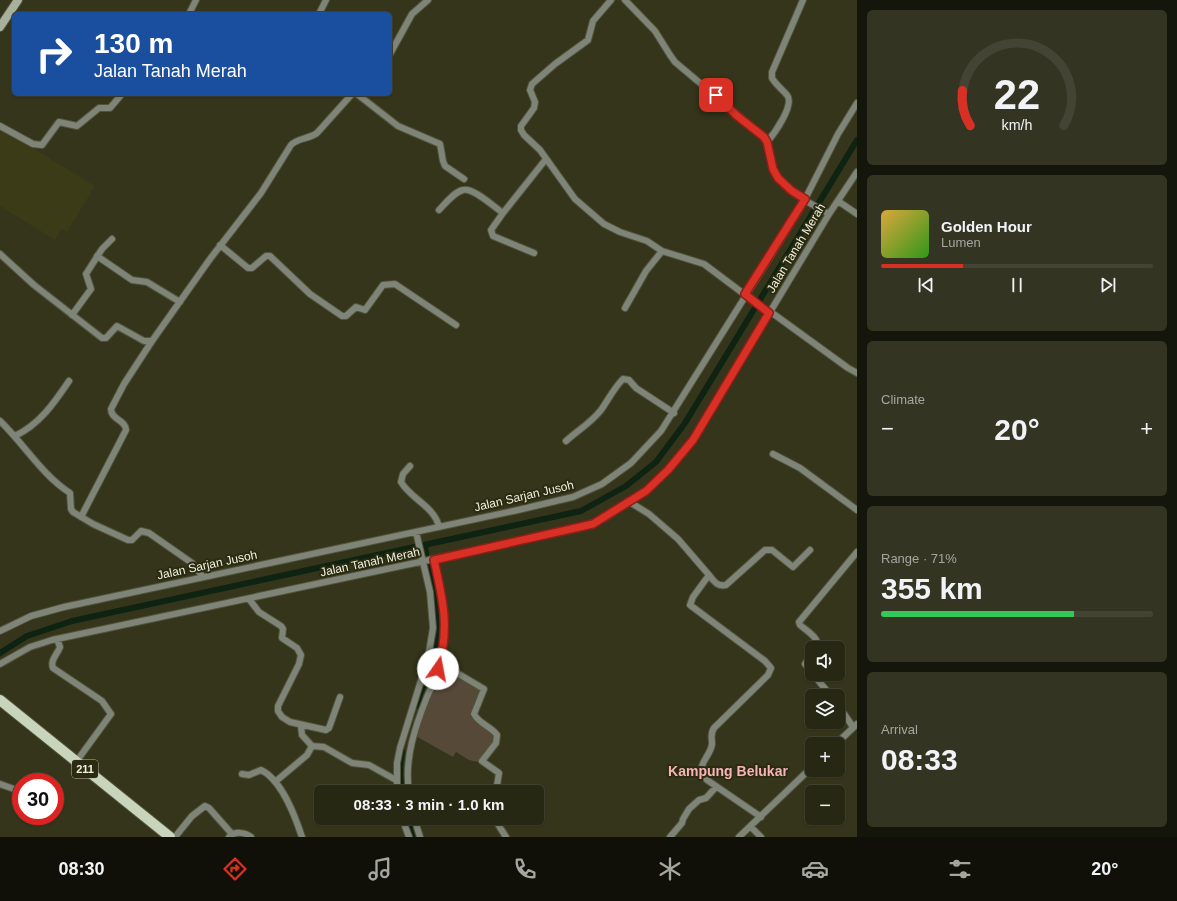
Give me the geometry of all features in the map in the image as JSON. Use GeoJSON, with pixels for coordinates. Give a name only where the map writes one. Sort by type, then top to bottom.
{"type":"FeatureCollection","features":[{"type":"Feature","properties":{"kind":"main road"},"geometry":{"type":"LineString","coordinates":[[0,27],[18,0]]}},
{"type":"Feature","properties":{"kind":"main road","name":"211"},"geometry":{"type":"LineString","coordinates":[[0,700],[164,835]]}},
{"type":"Feature","properties":{"kind":"street"},"geometry":{"type":"LineString","coordinates":[[190,12],[196,0]]}},
{"type":"Feature","properties":{"kind":"street"},"geometry":{"type":"LineString","coordinates":[[320,12],[326,0]]}},
{"type":"Feature","properties":{"kind":"street"},"geometry":{"type":"LineString","coordinates":[[392,50],[412,14],[428,0]]}},
{"type":"Feature","properties":{"kind":"street"},"geometry":{"type":"LineString","coordinates":[[612,0],[593,21],[588,40],[555,64],[530,87],[535,102],[534,108],[521,126],[521,130],[546,159],[575,199],[611,228],[647,241],[662,251],[704,264],[767,311],[857,373]]}},
{"type":"Feature","properties":{"kind":"street"},"geometry":{"type":"LineString","coordinates":[[625,0],[655,31],[675,62],[744,121],[760,132],[767,142],[773,169],[778,178],[792,191],[829,214]]}},
{"type":"Feature","properties":{"kind":"street"},"geometry":{"type":"LineString","coordinates":[[767,142],[775,133],[789,103],[788,95],[772,78],[772,72],[803,0]]}},
{"type":"Feature","properties":{"kind":"street"},"geometry":{"type":"LineString","coordinates":[[0,126],[33,144],[42,144],[59,122],[73,126],[80,125],[99,108],[110,108],[120,96]]}},
{"type":"Feature","properties":{"kind":"street"},"geometry":{"type":"LineString","coordinates":[[81,517],[126,430],[124,424],[113,416],[111,409],[124,384],[152,341],[220,245],[260,193],[294,141],[310,138],[317,133],[350,96]]}},
{"type":"Feature","properties":{"kind":"street"},"geometry":{"type":"LineString","coordinates":[[359,96],[398,126],[440,144],[443,161],[446,166],[464,179]]}},
{"type":"Feature","properties":{"kind":"street","name":"Jalan Sarjan Jusoh"},"geometry":{"type":"LineString","coordinates":[[0,631],[15,622],[46,612],[203,577],[417,536],[439,527],[573,497],[596,488],[617,475],[638,456],[661,431],[674,413],[745,294],[805,199],[838,134],[857,104]]}},
{"type":"Feature","properties":{"kind":"street"},"geometry":{"type":"LineString","coordinates":[[534,253],[493,236],[492,230],[503,213],[546,159]]}},
{"type":"Feature","properties":{"kind":"street","name":"Jalan Tanah Merah"},"geometry":{"type":"LineString","coordinates":[[0,664],[30,647],[57,639],[580,528],[604,518],[646,491],[658,481],[693,440],[767,311],[857,172]]}},
{"type":"Feature","properties":{"kind":"street"},"geometry":{"type":"LineString","coordinates":[[439,210],[457,193],[464,189],[471,190],[503,213]]}},
{"type":"Feature","properties":{"kind":"street"},"geometry":{"type":"LineString","coordinates":[[838,201],[857,214]]}},
{"type":"Feature","properties":{"kind":"street"},"geometry":{"type":"LineString","coordinates":[[72,315],[91,289],[85,276],[97,256],[112,239]]}},
{"type":"Feature","properties":{"kind":"street"},"geometry":{"type":"LineString","coordinates":[[220,245],[248,268],[252,268],[266,256],[270,256],[310,294],[342,316],[346,316],[356,307],[366,310],[383,285],[390,283],[395,284],[456,326]]}},
{"type":"Feature","properties":{"kind":"street"},"geometry":{"type":"LineString","coordinates":[[625,308],[646,271],[662,251]]}},
{"type":"Feature","properties":{"kind":"street"},"geometry":{"type":"LineString","coordinates":[[0,254],[34,285],[102,338],[106,338],[117,326],[144,341],[152,341]]}},
{"type":"Feature","properties":{"kind":"street"},"geometry":{"type":"LineString","coordinates":[[97,256],[132,280],[147,282],[180,302]]}},
{"type":"Feature","properties":{"kind":"street"},"geometry":{"type":"LineString","coordinates":[[566,441],[593,419],[622,379],[629,380],[636,388],[674,413]]}},
{"type":"Feature","properties":{"kind":"street"},"geometry":{"type":"LineString","coordinates":[[16,436],[26,431],[49,410],[69,381]]}},
{"type":"Feature","properties":{"kind":"street"},"geometry":{"type":"LineString","coordinates":[[0,421],[16,436],[54,482],[70,493],[72,497],[71,509],[81,517],[128,540],[132,540],[141,531],[149,533],[192,563],[203,577]]}},
{"type":"Feature","properties":{"kind":"street"},"geometry":{"type":"LineString","coordinates":[[773,454],[800,468],[857,510]]}},
{"type":"Feature","properties":{"kind":"street"},"geometry":{"type":"LineString","coordinates":[[410,466],[403,474],[401,482],[408,492],[435,516],[439,527]]}},
{"type":"Feature","properties":{"kind":"street"},"geometry":{"type":"LineString","coordinates":[[628,502],[649,514],[682,543],[717,584],[721,586],[726,585],[764,550],[772,550],[793,567],[810,550]]}},
{"type":"Feature","properties":{"kind":"street"},"geometry":{"type":"LineString","coordinates":[[408,785],[407,768],[418,721],[433,628],[430,592],[417,536]]}},
{"type":"Feature","properties":{"kind":"street"},"geometry":{"type":"LineString","coordinates":[[817,641],[800,625],[799,622],[857,552]]}},
{"type":"Feature","properties":{"kind":"street"},"geometry":{"type":"LineString","coordinates":[[396,785],[400,748],[422,696],[440,663],[446,627],[445,609],[434,560]]}},
{"type":"Feature","properties":{"kind":"street"},"geometry":{"type":"LineString","coordinates":[[709,575],[693,597],[690,605],[765,661],[771,668],[768,675],[732,709],[711,733],[712,745],[704,760],[702,770],[707,780],[761,817]]}},
{"type":"Feature","properties":{"kind":"street"},"geometry":{"type":"LineString","coordinates":[[249,599],[259,612],[281,626],[283,629],[282,638],[284,641],[300,651],[301,655],[299,664],[278,706],[278,711],[282,717],[301,726],[328,730],[340,697]]}},
{"type":"Feature","properties":{"kind":"street"},"geometry":{"type":"LineString","coordinates":[[57,639],[60,647],[54,657],[52,665],[53,668],[74,684],[102,701],[111,714],[76,762]]}},
{"type":"Feature","properties":{"kind":"street"},"geometry":{"type":"LineString","coordinates":[[440,663],[484,689],[474,714],[478,720],[492,728],[497,735],[496,743],[482,760],[500,775],[498,785]]}},
{"type":"Feature","properties":{"kind":"street"},"geometry":{"type":"LineString","coordinates":[[818,681],[825,689]]}},
{"type":"Feature","properties":{"kind":"street"},"geometry":{"type":"LineString","coordinates":[[843,737],[855,725],[845,714]]}},
{"type":"Feature","properties":{"kind":"street"},"geometry":{"type":"LineString","coordinates":[[301,726],[302,735],[312,746],[324,747],[352,763],[369,765],[396,780]]}},
{"type":"Feature","properties":{"kind":"street"},"geometry":{"type":"LineString","coordinates":[[275,782],[307,755],[312,746]]}},
{"type":"Feature","properties":{"kind":"street"},"geometry":{"type":"LineString","coordinates":[[242,774],[249,775],[261,770],[275,782],[290,806],[302,837]]}},
{"type":"Feature","properties":{"kind":"street"},"geometry":{"type":"LineString","coordinates":[[739,837],[805,774]]}},
{"type":"Feature","properties":{"kind":"street"},"geometry":{"type":"LineString","coordinates":[[0,784],[12,788]]}},
{"type":"Feature","properties":{"kind":"street"},"geometry":{"type":"LineString","coordinates":[[670,837],[682,823],[689,809],[699,800],[706,798],[716,787]]}},
{"type":"Feature","properties":{"kind":"street"},"geometry":{"type":"LineString","coordinates":[[175,837],[192,816],[205,806],[209,808],[231,835],[246,834],[251,837]]}},
{"type":"Feature","properties":{"kind":"street"},"geometry":{"type":"LineString","coordinates":[[405,825],[409,837]]}},
{"type":"Feature","properties":{"kind":"street"},"geometry":{"type":"LineString","coordinates":[[416,825],[420,837]]}},
{"type":"Feature","properties":{"kind":"street"},"geometry":{"type":"LineString","coordinates":[[498,825],[506,837]]}},
{"type":"Feature","properties":{"kind":"street"},"geometry":{"type":"LineString","coordinates":[[751,826],[761,837]]}},
{"type":"Feature","properties":{"kind":"shaded area"},"geometry":{"type":"Polygon","coordinates":[[[0,128],[95,186],[67,232],[61,229],[55,240],[0,206],[0,128]]]}},
{"type":"Feature","properties":{"kind":"shaded area"},"geometry":{"type":"Polygon","coordinates":[[[440,666],[481,690],[470,716],[493,733],[495,739],[478,762],[469,760],[456,752],[453,757],[414,735],[440,666]]]}},
{"type":"Feature","properties":{"kind":"waterway"},"geometry":{"type":"LineString","coordinates":[[0,653],[27,636],[72,621],[581,511],[626,486],[656,462],[685,423],[857,140]]}},
{"type":"Feature","properties":{"kind":"waterway"},"geometry":{"type":"LineString","coordinates":[[425,545],[426,554]]}},
{"type":"Feature","properties":{"kind":"waterway"},"geometry":{"type":"LineString","coordinates":[[416,706],[436,644],[438,623],[437,608],[429,565]]}},
{"type":"Feature","properties":{"kind":"waterway"},"geometry":{"type":"LineString","coordinates":[[401,785],[400,767],[402,751]]}},
{"type":"Feature","properties":{"kind":"waterway"},"geometry":{"type":"LineString","coordinates":[[410,825],[414,837]]}},
{"type":"Feature","properties":{"kind":"district","name":"Kampung Belukar"},"geometry":{"type":"Point","coordinates":[728,771]}},
{"type":"Feature","properties":{"kind":"route"},"geometry":{"type":"LineString","coordinates":[[438,669],[446,627],[445,609],[434,560],[593,524],[646,491],[658,481],[693,440],[769,313],[745,294],[805,199],[792,191],[778,178],[773,169],[767,142],[760,132],[736,115],[716,95]]}}]}
